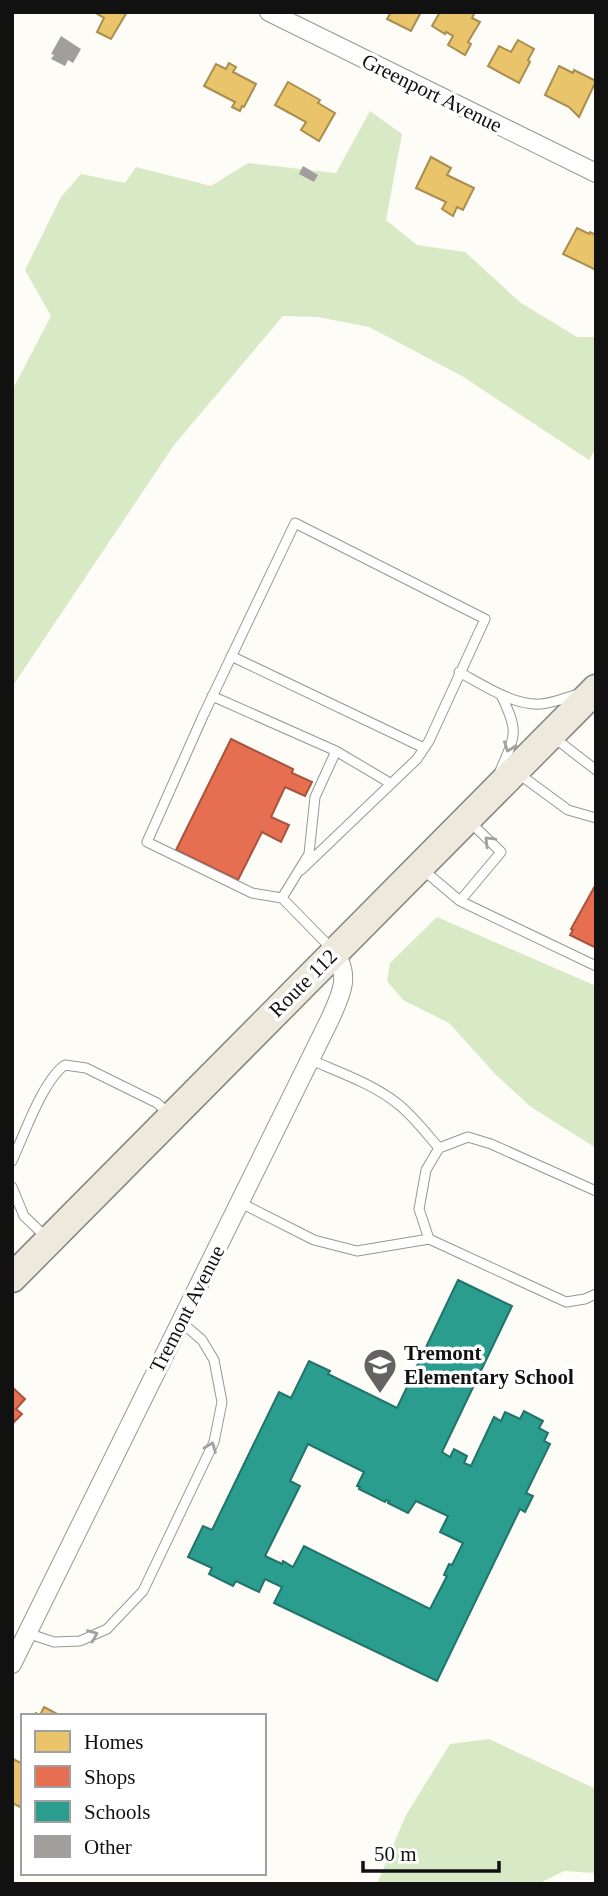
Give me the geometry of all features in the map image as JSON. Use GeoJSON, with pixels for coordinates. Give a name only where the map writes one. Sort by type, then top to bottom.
{"type":"FeatureCollection","features":[{"type":"Feature","properties":{"kind":"main road","name":"Route 112"},"geometry":{"type":"LineString","coordinates":[[12,1278],[596,689]]}},
{"type":"Feature","properties":{"kind":"street","name":"Greenport Avenue"},"geometry":{"type":"LineString","coordinates":[[269,12],[596,173]]}},
{"type":"Feature","properties":{"kind":"street","name":"Tremont Avenue"},"geometry":{"type":"LineString","coordinates":[[12,1664],[331,1017],[344,983],[344,971],[335,952]]}},
{"type":"Feature","properties":{"kind":"lane"},"geometry":{"type":"LineString","coordinates":[[301,870],[417,759],[429,741],[485,619],[295,523],[212,696],[148,842],[252,893],[282,898],[335,952]]}},
{"type":"Feature","properties":{"kind":"lane"},"geometry":{"type":"LineString","coordinates":[[231,656],[424,748]]}},
{"type":"Feature","properties":{"kind":"lane"},"geometry":{"type":"LineString","coordinates":[[459,672],[501,695],[529,703],[541,704],[596,689]]}},
{"type":"Feature","properties":{"kind":"lane"},"geometry":{"type":"LineString","coordinates":[[488,798],[513,741],[512,717],[501,695]]}},
{"type":"Feature","properties":{"kind":"lane"},"geometry":{"type":"LineString","coordinates":[[212,696],[336,751],[390,783]]}},
{"type":"Feature","properties":{"kind":"lane"},"geometry":{"type":"LineString","coordinates":[[551,735],[596,770]]}},
{"type":"Feature","properties":{"kind":"lane"},"geometry":{"type":"LineString","coordinates":[[282,898],[309,854],[315,797],[336,751]]}},
{"type":"Feature","properties":{"kind":"lane"},"geometry":{"type":"LineString","coordinates":[[515,771],[568,810],[596,818]]}},
{"type":"Feature","properties":{"kind":"lane"},"geometry":{"type":"LineString","coordinates":[[460,901],[501,852],[467,819]]}},
{"type":"Feature","properties":{"kind":"lane"},"geometry":{"type":"LineString","coordinates":[[419,867],[460,901],[596,966]]}},
{"type":"Feature","properties":{"kind":"lane"},"geometry":{"type":"LineString","coordinates":[[311,1060],[383,1093],[416,1121],[439,1148]]}},
{"type":"Feature","properties":{"kind":"lane"},"geometry":{"type":"LineString","coordinates":[[12,1161],[48,1084],[57,1070],[65,1065],[86,1068],[157,1103],[172,1116]]}},
{"type":"Feature","properties":{"kind":"lane"},"geometry":{"type":"LineString","coordinates":[[429,1240],[419,1209],[426,1170],[439,1148],[468,1137],[491,1144],[596,1191]]}},
{"type":"Feature","properties":{"kind":"lane"},"geometry":{"type":"LineString","coordinates":[[12,1187],[24,1216],[50,1241]]}},
{"type":"Feature","properties":{"kind":"lane"},"geometry":{"type":"LineString","coordinates":[[240,1203],[314,1240],[357,1251],[429,1240],[566,1302],[596,1294]]}},
{"type":"Feature","properties":{"kind":"lane"},"geometry":{"type":"LineString","coordinates":[[27,1633],[54,1642],[79,1641],[107,1629],[143,1591],[214,1442],[222,1402],[214,1360],[202,1340],[181,1322]]}},
{"type":"Feature","properties":{"kind":"green space"},"geometry":{"type":"Polygon","coordinates":[[[370,111],[402,134],[386,220],[417,245],[465,252],[521,303],[577,337],[596,337],[596,448],[589,460],[462,376],[369,327],[318,317],[283,316],[174,445],[12,687],[12,386],[15,385],[51,316],[25,270],[61,197],[81,174],[125,183],[136,167],[211,186],[248,163],[336,173],[370,111]]]}},
{"type":"Feature","properties":{"kind":"green space"},"geometry":{"type":"Polygon","coordinates":[[[437,917],[596,986],[596,1148],[531,1107],[496,1075],[449,1023],[403,1000],[387,981],[390,963],[437,917]]]}},
{"type":"Feature","properties":{"kind":"green space"},"geometry":{"type":"Polygon","coordinates":[[[489,1739],[596,1789],[596,1873],[564,1871],[538,1884],[377,1884],[406,1815],[450,1744],[489,1739]]]}},
{"type":"Feature","properties":{"kind":"building: Homes"},"geometry":{"type":"Polygon","coordinates":[[[94,12],[127,12],[111,39],[97,32],[104,18],[94,12]]]}},
{"type":"Feature","properties":{"kind":"building: Homes"},"geometry":{"type":"Polygon","coordinates":[[[385,12],[421,12],[411,31],[387,19],[390,14],[385,12]]]}},
{"type":"Feature","properties":{"kind":"building: Homes"},"geometry":{"type":"Polygon","coordinates":[[[440,12],[475,12],[472,18],[480,22],[468,42],[471,44],[465,55],[448,45],[453,36],[432,26],[440,12]]]}},
{"type":"Feature","properties":{"kind":"building: Homes"},"geometry":{"type":"Polygon","coordinates":[[[518,40],[534,49],[519,83],[488,66],[499,46],[511,52],[518,40]]]}},
{"type":"Feature","properties":{"kind":"building: Homes"},"geometry":{"type":"Polygon","coordinates":[[[229,63],[236,67],[233,72],[256,84],[240,111],[232,107],[235,102],[204,86],[216,64],[226,69],[229,63]]]}},
{"type":"Feature","properties":{"kind":"building: Homes"},"geometry":{"type":"Polygon","coordinates":[[[559,66],[596,81],[579,117],[569,107],[545,95],[559,66]]]}},
{"type":"Feature","properties":{"kind":"building: Homes"},"geometry":{"type":"Polygon","coordinates":[[[288,82],[320,100],[318,103],[335,113],[319,141],[301,130],[306,122],[275,105],[288,82]]]}},
{"type":"Feature","properties":{"kind":"building: Homes"},"geometry":{"type":"Polygon","coordinates":[[[431,157],[451,168],[447,175],[474,188],[463,210],[457,207],[453,216],[442,209],[446,202],[416,188],[431,157]]]}},
{"type":"Feature","properties":{"kind":"building: Homes"},"geometry":{"type":"Polygon","coordinates":[[[577,228],[596,235],[596,270],[563,254],[577,228]]]}},
{"type":"Feature","properties":{"kind":"building: Homes"},"geometry":{"type":"Polygon","coordinates":[[[44,1707],[58,1714],[40,1714],[44,1707]]]}},
{"type":"Feature","properties":{"kind":"building: Homes"},"geometry":{"type":"Polygon","coordinates":[[[13,1759],[21,1763],[21,1808],[12,1803],[13,1759]]]}},
{"type":"Feature","properties":{"kind":"building: Shops"},"geometry":{"type":"Polygon","coordinates":[[[231,739],[293,769],[292,773],[312,782],[305,796],[285,787],[271,817],[289,825],[281,842],[262,832],[238,880],[176,850],[231,739]]]}},
{"type":"Feature","properties":{"kind":"building: Shops"},"geometry":{"type":"Polygon","coordinates":[[[596,884],[596,948],[570,935],[596,884]]]}},
{"type":"Feature","properties":{"kind":"building: Shops"},"geometry":{"type":"Polygon","coordinates":[[[12,1387],[25,1399],[16,1409],[22,1414],[12,1424],[12,1387]]]}},
{"type":"Feature","properties":{"kind":"building: Schools"},"geometry":{"type":"Polygon","coordinates":[[[458,1280],[512,1306],[442,1452],[450,1457],[454,1449],[467,1456],[464,1463],[471,1466],[494,1417],[501,1421],[505,1412],[520,1419],[524,1411],[543,1421],[539,1428],[548,1433],[544,1441],[550,1444],[526,1493],[533,1496],[525,1512],[520,1509],[437,1681],[274,1603],[282,1587],[265,1579],[259,1592],[236,1581],[233,1586],[209,1574],[212,1568],[188,1557],[203,1526],[212,1530],[279,1392],[291,1398],[309,1361],[330,1371],[328,1374],[397,1408],[458,1280]],[[308,1444],[290,1481],[300,1486],[265,1556],[293,1567],[304,1546],[430,1609],[447,1576],[444,1575],[449,1564],[452,1565],[463,1543],[440,1532],[448,1516],[416,1501],[408,1513],[388,1503],[389,1501],[385,1502],[359,1489],[357,1486],[364,1472],[308,1444]]]}},
{"type":"Feature","properties":{"kind":"building: Other"},"geometry":{"type":"Polygon","coordinates":[[[61,36],[81,49],[73,63],[68,60],[65,66],[51,59],[61,36]]]}},
{"type":"Feature","properties":{"kind":"building: Other"},"geometry":{"type":"Polygon","coordinates":[[[303,166],[318,175],[314,182],[299,174],[303,166]]]}},
{"type":"Feature","properties":{"kind":"place","name":"Tremont Elementary School"},"geometry":{"type":"Point","coordinates":[380,1395]}}]}
